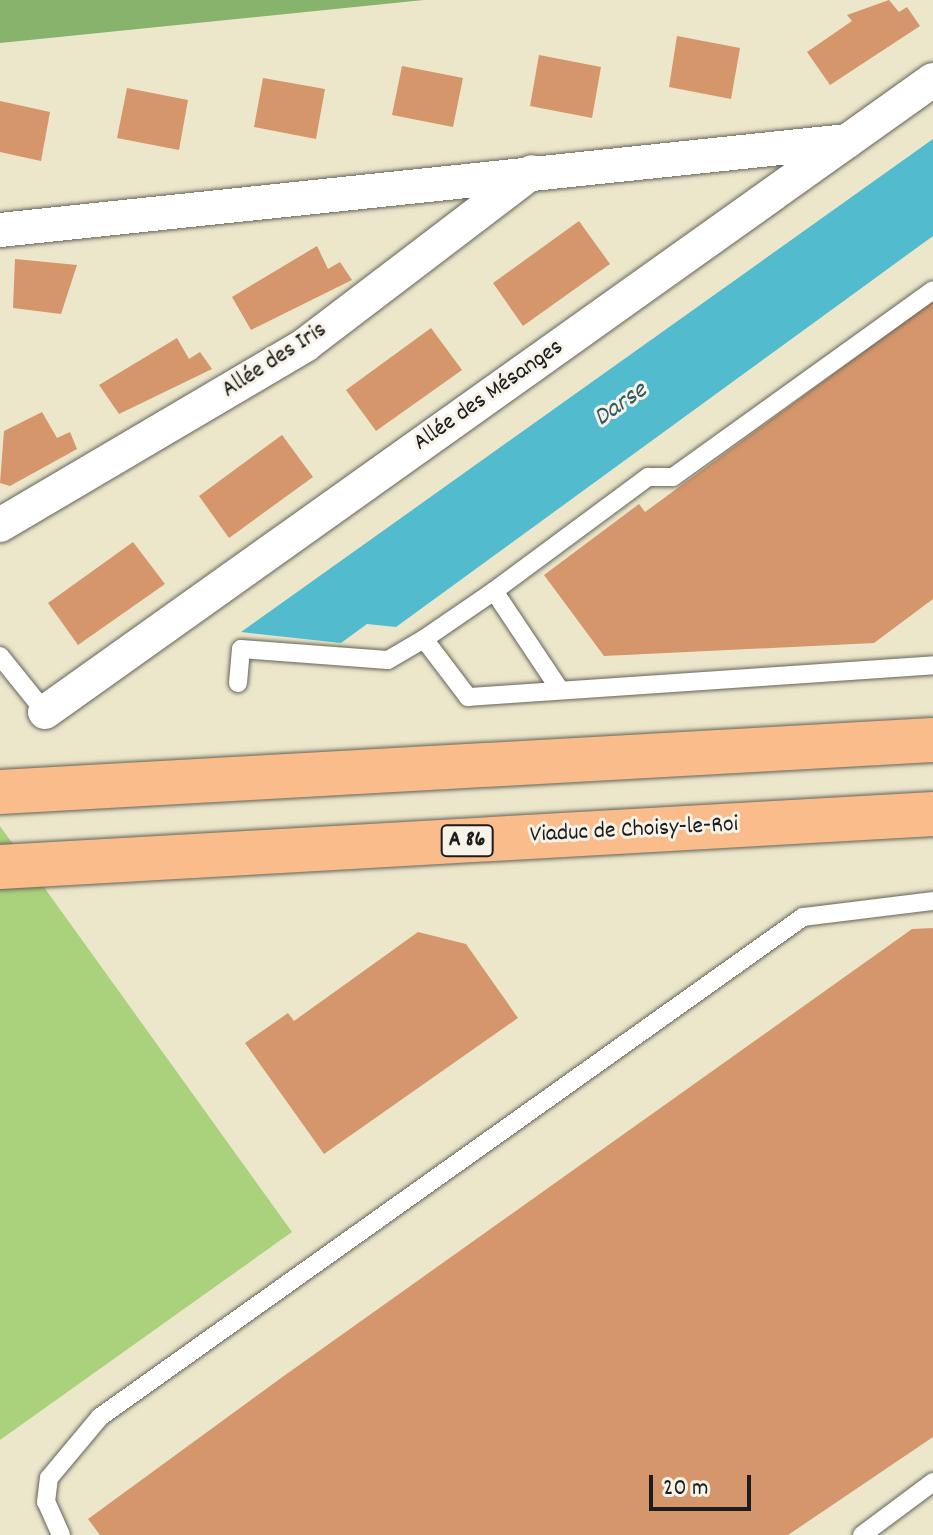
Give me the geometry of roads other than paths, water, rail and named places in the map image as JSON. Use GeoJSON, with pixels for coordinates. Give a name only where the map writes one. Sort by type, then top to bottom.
{"type":"FeatureCollection","features":[{"type":"Feature","properties":{"kind":"highway"},"geometry":{"type":"LineString","coordinates":[[0,792],[933,740]]}},
{"type":"Feature","properties":{"kind":"highway","name":"Viaduc de Choisy-le-Roi"},"geometry":{"type":"LineString","coordinates":[[0,867],[933,814]]}},
{"type":"Feature","properties":{"kind":"street","name":"Allée des Mésanges"},"geometry":{"type":"LineString","coordinates":[[45,712],[933,80]]}},
{"type":"Feature","properties":{"kind":"street"},"geometry":{"type":"LineString","coordinates":[[0,230],[848,141]]}},
{"type":"Feature","properties":{"kind":"street","name":"Allée des Iris"},"geometry":{"type":"LineString","coordinates":[[0,525],[305,345],[532,172]]}},
{"type":"Feature","properties":{"kind":"lane"},"geometry":{"type":"LineString","coordinates":[[238,683],[241,649],[388,660],[494,591],[648,477],[673,477],[933,290]]}},
{"type":"Feature","properties":{"kind":"lane"},"geometry":{"type":"LineString","coordinates":[[494,591],[560,690]]}},
{"type":"Feature","properties":{"kind":"lane"},"geometry":{"type":"LineString","coordinates":[[424,639],[468,697],[933,665]]}},
{"type":"Feature","properties":{"kind":"lane"},"geometry":{"type":"LineString","coordinates":[[0,656],[45,712]]}},
{"type":"Feature","properties":{"kind":"lane"},"geometry":{"type":"LineString","coordinates":[[61,1535],[46,1502],[49,1478],[100,1417],[803,917],[933,901]]}},
{"type":"Feature","properties":{"kind":"lane"},"geometry":{"type":"LineString","coordinates":[[862,1535],[933,1482]]}},
{"type":"Feature","properties":{"kind":"water","name":"Darse"},"geometry":{"type":"Polygon","coordinates":[[[933,139],[933,236],[396,627],[367,624],[341,643],[241,632],[933,139]]]}}]}
